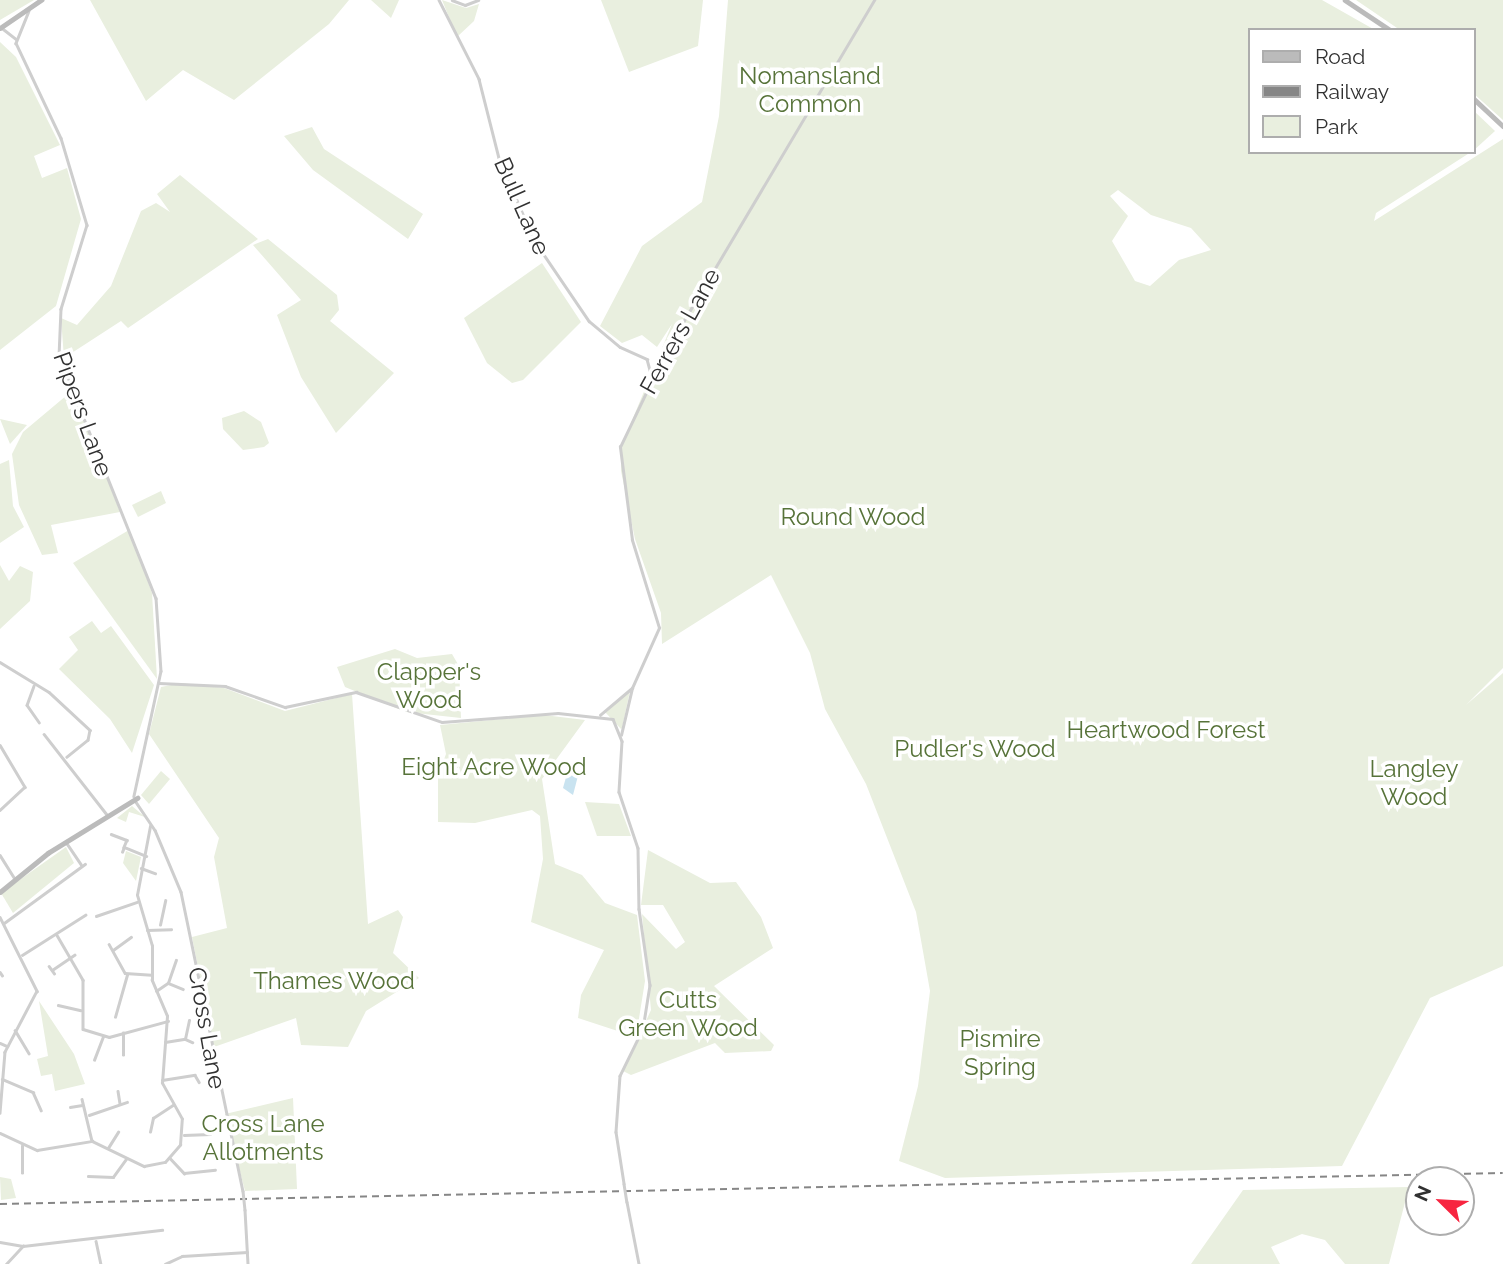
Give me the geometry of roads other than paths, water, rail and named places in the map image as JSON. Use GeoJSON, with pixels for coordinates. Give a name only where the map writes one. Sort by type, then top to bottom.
{"type":"FeatureCollection","features":[{"type":"Feature","properties":{"kind":"street"},"geometry":{"type":"LineString","coordinates":[[0,27],[29,11],[41,0]]}},
{"type":"Feature","properties":{"kind":"street","name":"Bull Lane"},"geometry":{"type":"LineString","coordinates":[[439,0],[479,79],[499,158],[534,240],[589,321],[620,347],[647,359],[652,378]]}},
{"type":"Feature","properties":{"kind":"street"},"geometry":{"type":"LineString","coordinates":[[452,0],[465,5],[478,0]]}},
{"type":"Feature","properties":{"kind":"street","name":"Ferrers Lane"},"geometry":{"type":"LineString","coordinates":[[639,1264],[616,1132],[620,1076],[640,1037],[650,985],[638,848],[620,792],[621,735],[632,688],[659,628],[632,540],[619,458],[652,378],[874,0]]}},
{"type":"Feature","properties":{"kind":"street"},"geometry":{"type":"LineString","coordinates":[[1345,0],[1387,28]]}},
{"type":"Feature","properties":{"kind":"street"},"geometry":{"type":"LineString","coordinates":[[16,39],[29,11]]}},
{"type":"Feature","properties":{"kind":"street","name":"Pipers Lane"},"geometry":{"type":"LineString","coordinates":[[0,27],[16,39],[85,206],[87,225],[61,309],[59,356],[154,591],[159,683],[134,799]]}},
{"type":"Feature","properties":{"kind":"street"},"geometry":{"type":"LineString","coordinates":[[1475,100],[1503,125]]}},
{"type":"Feature","properties":{"kind":"street"},"geometry":{"type":"LineString","coordinates":[[0,662],[90,730],[89,740],[67,757],[60,757],[44,734]]}},
{"type":"Feature","properties":{"kind":"street"},"geometry":{"type":"LineString","coordinates":[[159,683],[225,686],[291,708],[356,692],[442,722],[600,715],[613,719],[621,735]]}},
{"type":"Feature","properties":{"kind":"street"},"geometry":{"type":"LineString","coordinates":[[34,686],[27,705],[39,722]]}},
{"type":"Feature","properties":{"kind":"street","name":"Ferrers Lane"},"geometry":{"type":"LineString","coordinates":[[600,715],[632,688]]}},
{"type":"Feature","properties":{"kind":"street"},"geometry":{"type":"LineString","coordinates":[[0,745],[25,787],[0,810]]}},
{"type":"Feature","properties":{"kind":"street"},"geometry":{"type":"LineString","coordinates":[[67,757],[109,817]]}},
{"type":"Feature","properties":{"kind":"street"},"geometry":{"type":"LineString","coordinates":[[0,892],[66,842],[134,799]]}},
{"type":"Feature","properties":{"kind":"street","name":"Cross Lane"},"geometry":{"type":"LineString","coordinates":[[134,799],[150,826],[181,892],[243,1191],[248,1264]]}},
{"type":"Feature","properties":{"kind":"street"},"geometry":{"type":"LineString","coordinates":[[0,1133],[22,1146],[48,1150],[92,1141],[126,1159],[149,1166],[170,1158],[184,1135],[162,1080],[168,1021],[151,975],[147,930],[138,902],[141,868],[146,856],[150,826]]}},
{"type":"Feature","properties":{"kind":"street"},"geometry":{"type":"LineString","coordinates":[[111,834],[127,840],[122,852]]}},
{"type":"Feature","properties":{"kind":"street"},"geometry":{"type":"LineString","coordinates":[[4,923],[83,864],[66,842]]}},
{"type":"Feature","properties":{"kind":"street"},"geometry":{"type":"LineString","coordinates":[[124,847],[146,856]]}},
{"type":"Feature","properties":{"kind":"street"},"geometry":{"type":"LineString","coordinates":[[0,855],[16,880]]}},
{"type":"Feature","properties":{"kind":"street"},"geometry":{"type":"LineString","coordinates":[[141,868],[155,873]]}},
{"type":"Feature","properties":{"kind":"street"},"geometry":{"type":"LineString","coordinates":[[160,925],[165,901]]}},
{"type":"Feature","properties":{"kind":"street"},"geometry":{"type":"LineString","coordinates":[[96,916],[138,902]]}},
{"type":"Feature","properties":{"kind":"street"},"geometry":{"type":"LineString","coordinates":[[22,955],[85,915]]}},
{"type":"Feature","properties":{"kind":"street"},"geometry":{"type":"LineString","coordinates":[[0,917],[22,955],[37,994],[8,1045],[0,1113]]}},
{"type":"Feature","properties":{"kind":"street"},"geometry":{"type":"LineString","coordinates":[[147,930],[160,925],[171,929]]}},
{"type":"Feature","properties":{"kind":"street"},"geometry":{"type":"LineString","coordinates":[[57,935],[74,955],[84,984],[80,1010],[83,1029],[103,1037],[168,1021]]}},
{"type":"Feature","properties":{"kind":"street"},"geometry":{"type":"LineString","coordinates":[[113,950],[131,937]]}},
{"type":"Feature","properties":{"kind":"street"},"geometry":{"type":"LineString","coordinates":[[109,944],[127,975],[115,1017]]}},
{"type":"Feature","properties":{"kind":"street"},"geometry":{"type":"LineString","coordinates":[[52,970],[74,955]]}},
{"type":"Feature","properties":{"kind":"street"},"geometry":{"type":"LineString","coordinates":[[156,990],[168,983],[176,960]]}},
{"type":"Feature","properties":{"kind":"street"},"geometry":{"type":"LineString","coordinates":[[127,975],[151,975]]}},
{"type":"Feature","properties":{"kind":"street"},"geometry":{"type":"LineString","coordinates":[[168,983],[183,989]]}},
{"type":"Feature","properties":{"kind":"street"},"geometry":{"type":"LineString","coordinates":[[58,1005],[80,1010]]}},
{"type":"Feature","properties":{"kind":"street"},"geometry":{"type":"LineString","coordinates":[[185,1039],[189,1020]]}},
{"type":"Feature","properties":{"kind":"street"},"geometry":{"type":"LineString","coordinates":[[15,1030],[29,1053]]}},
{"type":"Feature","properties":{"kind":"street"},"geometry":{"type":"LineString","coordinates":[[123,1033],[123,1055]]}},
{"type":"Feature","properties":{"kind":"street"},"geometry":{"type":"LineString","coordinates":[[94,1060],[103,1037]]}},
{"type":"Feature","properties":{"kind":"street"},"geometry":{"type":"LineString","coordinates":[[164,1042],[185,1039],[192,1042]]}},
{"type":"Feature","properties":{"kind":"street"},"geometry":{"type":"LineString","coordinates":[[0,1043],[8,1045]]}},
{"type":"Feature","properties":{"kind":"street"},"geometry":{"type":"LineString","coordinates":[[162,1080],[195,1075],[199,1082]]}},
{"type":"Feature","properties":{"kind":"street"},"geometry":{"type":"LineString","coordinates":[[2,1079],[33,1092],[41,1110]]}},
{"type":"Feature","properties":{"kind":"street"},"geometry":{"type":"LineString","coordinates":[[118,1091],[120,1103]]}},
{"type":"Feature","properties":{"kind":"street"},"geometry":{"type":"LineString","coordinates":[[82,1099],[89,1115],[92,1141]]}},
{"type":"Feature","properties":{"kind":"street"},"geometry":{"type":"LineString","coordinates":[[89,1115],[127,1102]]}},
{"type":"Feature","properties":{"kind":"street"},"geometry":{"type":"LineString","coordinates":[[70,1107],[82,1104]]}},
{"type":"Feature","properties":{"kind":"street"},"geometry":{"type":"LineString","coordinates":[[150,1132],[153,1118],[173,1105]]}},
{"type":"Feature","properties":{"kind":"street"},"geometry":{"type":"LineString","coordinates":[[108,1149],[118,1132]]}},
{"type":"Feature","properties":{"kind":"street"},"geometry":{"type":"LineString","coordinates":[[184,1135],[210,1134]]}},
{"type":"Feature","properties":{"kind":"street"},"geometry":{"type":"LineString","coordinates":[[22,1146],[22,1173]]}},
{"type":"Feature","properties":{"kind":"street"},"geometry":{"type":"LineString","coordinates":[[170,1158],[184,1173],[215,1170]]}},
{"type":"Feature","properties":{"kind":"street"},"geometry":{"type":"LineString","coordinates":[[89,1176],[113,1177],[126,1159]]}},
{"type":"Feature","properties":{"kind":"street"},"geometry":{"type":"LineString","coordinates":[[0,1242],[23,1246],[96,1241],[162,1230]]}},
{"type":"Feature","properties":{"kind":"street"},"geometry":{"type":"LineString","coordinates":[[96,1241],[101,1264]]}},
{"type":"Feature","properties":{"kind":"street"},"geometry":{"type":"LineString","coordinates":[[6,1264],[23,1246]]}},
{"type":"Feature","properties":{"kind":"street"},"geometry":{"type":"LineString","coordinates":[[165,1264],[182,1256],[247,1252]]}},
{"type":"Feature","properties":{"kind":"water"},"geometry":{"type":"Polygon","coordinates":[[[568,770],[579,772],[573,795],[563,788],[568,770]]]}},
{"type":"Feature","properties":{"kind":"railway"},"geometry":{"type":"LineString","coordinates":[[0,1204],[1503,1173]]}},
{"type":"Feature","properties":{"kind":"park label","name":"Nomansland Common"},"geometry":{"type":"Point","coordinates":[810,90]}},
{"type":"Feature","properties":{"kind":"park label","name":"Round Wood"},"geometry":{"type":"Point","coordinates":[853,517]}},
{"type":"Feature","properties":{"kind":"park label","name":"Clapper's Wood"},"geometry":{"type":"Point","coordinates":[429,686]}},
{"type":"Feature","properties":{"kind":"park label","name":"Heartwood Forest"},"geometry":{"type":"Point","coordinates":[1166,730]}},
{"type":"Feature","properties":{"kind":"park label","name":"Pudler's Wood"},"geometry":{"type":"Point","coordinates":[975,749]}},
{"type":"Feature","properties":{"kind":"park label","name":"Eight Acre Wood"},"geometry":{"type":"Point","coordinates":[494,767]}},
{"type":"Feature","properties":{"kind":"park label","name":"Langley Wood"},"geometry":{"type":"Point","coordinates":[1414,783]}},
{"type":"Feature","properties":{"kind":"park label","name":"Thames Wood"},"geometry":{"type":"Point","coordinates":[334,981]}},
{"type":"Feature","properties":{"kind":"park label","name":"Cutts Green Wood"},"geometry":{"type":"Point","coordinates":[688,1014]}},
{"type":"Feature","properties":{"kind":"park label","name":"Pismire Spring"},"geometry":{"type":"Point","coordinates":[1000,1053]}},
{"type":"Feature","properties":{"kind":"park label","name":"Cross Lane Allotments"},"geometry":{"type":"Point","coordinates":[263,1138]}}]}
